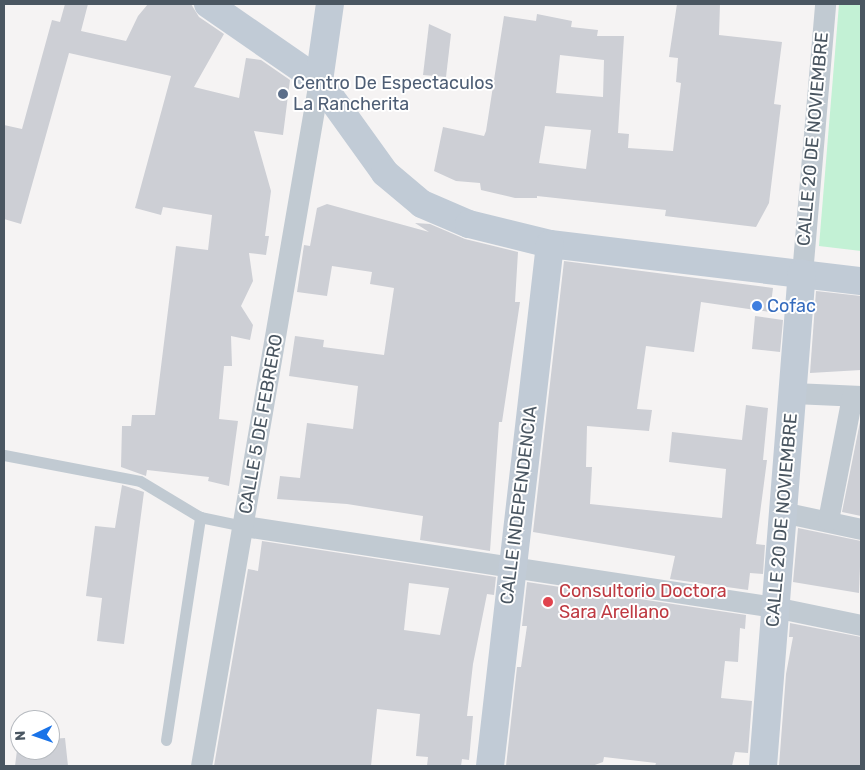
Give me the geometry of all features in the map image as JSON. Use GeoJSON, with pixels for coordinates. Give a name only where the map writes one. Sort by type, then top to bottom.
{"type":"FeatureCollection","features":[{"type":"Feature","properties":{"kind":"street"},"geometry":{"type":"LineString","coordinates":[[208,4],[319,81],[385,173],[422,204],[469,224],[550,244],[861,281]]}},
{"type":"Feature","properties":{"kind":"street"},"geometry":{"type":"LineString","coordinates":[[319,81],[330,4]]}},
{"type":"Feature","properties":{"kind":"street","name":"CALLE 20 DE NOVIEMBRE"},"geometry":{"type":"LineString","coordinates":[[763,766],[774,607],[825,4]]}},
{"type":"Feature","properties":{"kind":"street","name":"CALLE 5 DE FEBRERO"},"geometry":{"type":"LineString","coordinates":[[202,766],[319,81]]}},
{"type":"Feature","properties":{"kind":"street","name":"CALLE INDEPENDENCIA"},"geometry":{"type":"LineString","coordinates":[[490,766],[511,565],[550,244]]}},
{"type":"Feature","properties":{"kind":"street"},"geometry":{"type":"LineString","coordinates":[[793,393],[857,396],[828,520]]}},
{"type":"Feature","properties":{"kind":"street"},"geometry":{"type":"LineString","coordinates":[[782,512],[828,520],[861,529]]}},
{"type":"Feature","properties":{"kind":"street"},"geometry":{"type":"LineString","coordinates":[[244,526],[511,565],[774,607],[861,625]]}},
{"type":"Feature","properties":{"kind":"lane"},"geometry":{"type":"LineString","coordinates":[[4,455],[140,481],[200,516],[244,526]]}},
{"type":"Feature","properties":{"kind":"lane"},"geometry":{"type":"LineString","coordinates":[[166,740],[200,516]]}},
{"type":"Feature","properties":{"kind":"green space"},"geometry":{"type":"Polygon","coordinates":[[[839,4],[861,4],[861,251],[819,246],[839,4]]]}},
{"type":"Feature","properties":{"kind":"building"},"geometry":{"type":"Polygon","coordinates":[[[65,4],[88,4],[81,31],[126,41],[138,16],[148,4],[191,4],[199,17],[224,34],[194,87],[239,98],[246,58],[261,60],[290,80],[283,135],[254,131],[271,191],[265,236],[269,236],[266,255],[249,253],[253,281],[241,306],[253,325],[250,340],[231,336],[232,366],[224,366],[219,419],[238,421],[229,486],[208,481],[209,477],[147,470],[146,476],[121,467],[122,426],[131,426],[132,415],[155,415],[176,246],[208,250],[212,215],[163,207],[161,215],[135,208],[171,76],[69,53],[21,224],[4,219],[4,125],[22,129],[52,20],[60,22],[65,4]]]}},
{"type":"Feature","properties":{"kind":"building"},"geometry":{"type":"Polygon","coordinates":[[[677,4],[720,4],[719,35],[782,42],[774,104],[781,105],[769,203],[756,227],[665,216],[666,210],[537,196],[537,198],[515,198],[481,190],[480,183],[456,181],[434,171],[443,127],[484,136],[504,16],[536,21],[537,14],[572,21],[571,27],[598,30],[597,36],[624,36],[618,133],[629,134],[628,148],[673,151],[681,83],[676,82],[678,58],[669,57],[677,4]],[[560,55],[556,93],[603,97],[604,60],[560,55]],[[545,126],[539,163],[586,169],[591,130],[545,126]]]}},
{"type":"Feature","properties":{"kind":"building"},"geometry":{"type":"Polygon","coordinates":[[[429,24],[451,34],[446,77],[423,75],[429,24]]]}},
{"type":"Feature","properties":{"kind":"building"},"geometry":{"type":"Polygon","coordinates":[[[327,204],[429,232],[415,223],[430,224],[465,239],[518,252],[515,302],[520,302],[502,422],[499,422],[490,551],[420,540],[423,516],[347,504],[277,499],[280,476],[300,478],[307,423],[353,429],[358,386],[289,376],[295,336],[324,340],[323,347],[384,355],[394,288],[370,284],[372,272],[332,266],[327,296],[297,292],[304,245],[310,246],[317,208],[327,204]]]}},
{"type":"Feature","properties":{"kind":"building"},"geometry":{"type":"Polygon","coordinates":[[[564,261],[773,288],[770,312],[701,302],[694,352],[646,346],[637,409],[652,410],[649,431],[587,426],[586,467],[592,467],[590,504],[722,518],[726,469],[669,462],[672,432],[742,440],[746,405],[768,408],[763,460],[767,460],[756,544],[765,545],[763,574],[750,573],[748,590],[670,579],[675,556],[533,532],[564,261]]]}},
{"type":"Feature","properties":{"kind":"building"},"geometry":{"type":"Polygon","coordinates":[[[816,291],[861,296],[861,370],[810,373],[816,291]]]}},
{"type":"Feature","properties":{"kind":"building"},"geometry":{"type":"Polygon","coordinates":[[[755,316],[783,320],[780,352],[752,349],[755,316]]]}},
{"type":"Feature","properties":{"kind":"building"},"geometry":{"type":"Polygon","coordinates":[[[861,422],[861,516],[842,512],[861,422]]]}},
{"type":"Feature","properties":{"kind":"building"},"geometry":{"type":"Polygon","coordinates":[[[122,485],[144,492],[124,644],[97,641],[102,598],[86,596],[95,526],[115,528],[122,485]]]}},
{"type":"Feature","properties":{"kind":"building"},"geometry":{"type":"Polygon","coordinates":[[[798,528],[861,541],[859,593],[793,582],[798,528]]]}},
{"type":"Feature","properties":{"kind":"building"},"geometry":{"type":"Polygon","coordinates":[[[262,541],[496,577],[494,595],[487,594],[473,664],[467,716],[473,716],[469,760],[462,759],[461,766],[427,766],[428,757],[416,756],[420,714],[377,709],[371,766],[214,766],[248,569],[258,571],[262,541]],[[409,583],[404,630],[440,635],[449,588],[409,583]]]}},
{"type":"Feature","properties":{"kind":"building"},"geometry":{"type":"Polygon","coordinates":[[[527,582],[746,615],[745,629],[740,628],[738,662],[725,661],[721,698],[752,701],[748,753],[735,752],[732,766],[655,766],[656,763],[604,757],[603,762],[592,766],[506,766],[517,667],[521,667],[527,626],[522,626],[527,582]]]}},
{"type":"Feature","properties":{"kind":"building"},"geometry":{"type":"Polygon","coordinates":[[[790,623],[861,637],[861,766],[779,766],[786,674],[793,637],[789,637],[790,623]]]}},
{"type":"Feature","properties":{"kind":"building"},"geometry":{"type":"Polygon","coordinates":[[[60,738],[65,738],[68,766],[15,766],[16,760],[60,760],[60,738]]]}},
{"type":"Feature","properties":{"kind":"place","name":"Centro De Espectaculos La Rancherita"},"geometry":{"type":"Point","coordinates":[283,94]}},
{"type":"Feature","properties":{"kind":"place","name":"Cofac"},"geometry":{"type":"Point","coordinates":[757,306]}},
{"type":"Feature","properties":{"kind":"place","name":"Consultorio Doctora Sara Arellano"},"geometry":{"type":"Point","coordinates":[548,602]}}]}
